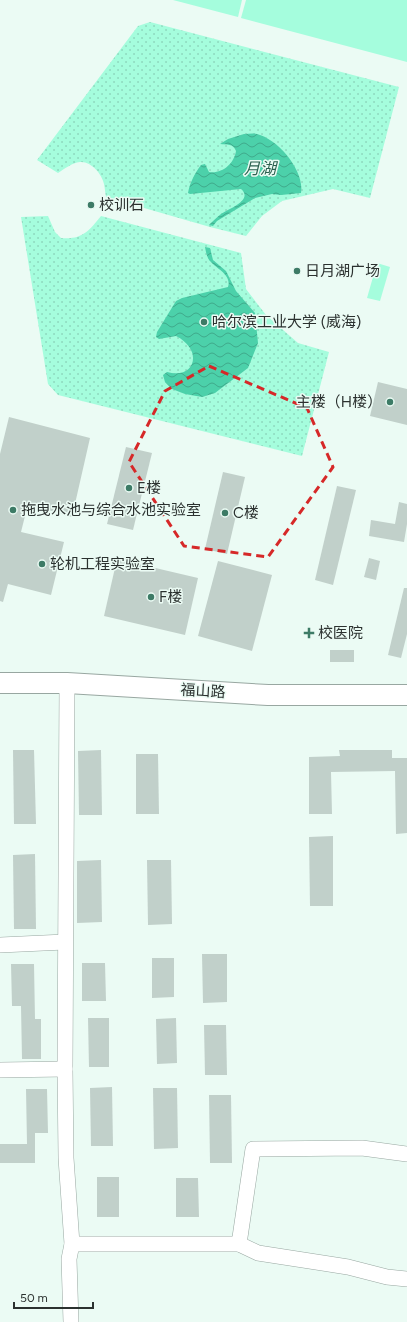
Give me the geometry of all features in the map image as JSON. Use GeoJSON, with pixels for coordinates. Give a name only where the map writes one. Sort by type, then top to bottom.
{"type":"FeatureCollection","features":[{"type":"Feature","properties":{"kind":"main road","name":"福山路"},"geometry":{"type":"LineString","coordinates":[[0,683],[67,683],[268,695],[407,695]]}},
{"type":"Feature","properties":{"kind":"street"},"geometry":{"type":"LineString","coordinates":[[67,683],[65,1069],[66,1158],[72,1244],[70,1259],[71,1322]]}},
{"type":"Feature","properties":{"kind":"street"},"geometry":{"type":"LineString","coordinates":[[0,945],[65,942]]}},
{"type":"Feature","properties":{"kind":"street"},"geometry":{"type":"LineString","coordinates":[[0,1070],[65,1069]]}},
{"type":"Feature","properties":{"kind":"street"},"geometry":{"type":"LineString","coordinates":[[239,1244],[253,1149],[362,1148],[407,1154]]}},
{"type":"Feature","properties":{"kind":"street"},"geometry":{"type":"LineString","coordinates":[[72,1244],[239,1244],[258,1253],[348,1267],[387,1278],[407,1280]]}},
{"type":"Feature","properties":{"kind":"highlighted area"},"geometry":{"type":"Polygon","coordinates":[[[209,366],[307,408],[333,467],[268,557],[184,546],[129,462],[165,391],[209,366]]]}},
{"type":"Feature","properties":{"kind":"shaded area"},"geometry":{"type":"Polygon","coordinates":[[[173,0],[242,0],[238,17],[173,0]]]}},
{"type":"Feature","properties":{"kind":"shaded area"},"geometry":{"type":"Polygon","coordinates":[[[246,0],[407,0],[407,62],[241,18],[246,0]]]}},
{"type":"Feature","properties":{"kind":"shaded area"},"geometry":{"type":"Polygon","coordinates":[[[150,22],[399,87],[370,198],[333,189],[282,201],[262,216],[246,236],[106,197],[101,176],[92,166],[84,162],[68,166],[58,173],[37,160],[138,26],[150,22]]]}},
{"type":"Feature","properties":{"kind":"shaded area"},"geometry":{"type":"Polygon","coordinates":[[[48,216],[55,232],[61,238],[74,238],[80,236],[89,230],[101,216],[241,253],[246,289],[266,315],[298,343],[329,352],[302,456],[58,395],[48,384],[21,217],[48,216]]]}},
{"type":"Feature","properties":{"kind":"shaded area"},"geometry":{"type":"Polygon","coordinates":[[[377,263],[390,267],[380,301],[367,298],[377,263]]]}},
{"type":"Feature","properties":{"kind":"water","name":"月湖"},"geometry":{"type":"Polygon","coordinates":[[[244,134],[255,134],[265,137],[281,149],[288,157],[299,175],[301,193],[281,195],[272,194],[255,198],[217,221],[213,226],[209,225],[221,214],[238,204],[244,197],[244,193],[241,189],[190,194],[188,193],[191,181],[201,165],[205,164],[209,172],[223,170],[227,167],[233,160],[236,151],[235,148],[231,146],[220,144],[228,139],[244,134]]]}},
{"type":"Feature","properties":{"kind":"water"},"geometry":{"type":"Polygon","coordinates":[[[205,247],[210,248],[213,260],[226,271],[236,291],[255,313],[258,343],[248,368],[215,393],[202,397],[185,394],[172,389],[165,382],[163,375],[167,372],[184,372],[190,368],[193,356],[185,342],[176,336],[159,339],[156,337],[157,332],[176,301],[182,298],[228,287],[228,279],[210,261],[205,247]]]}},
{"type":"Feature","properties":{"kind":"building","name":"主楼（H楼）"},"geometry":{"type":"Polygon","coordinates":[[[378,382],[407,389],[407,425],[370,416],[378,382]]]}},
{"type":"Feature","properties":{"kind":"building","name":"拖曳水池与综合水池实验室"},"geometry":{"type":"Polygon","coordinates":[[[9,417],[90,438],[72,517],[28,504],[21,532],[64,542],[51,595],[8,584],[3,602],[0,601],[0,454],[9,417]]]}},
{"type":"Feature","properties":{"kind":"building","name":"E楼"},"geometry":{"type":"Polygon","coordinates":[[[126,447],[152,453],[133,530],[107,524],[126,447]]]}},
{"type":"Feature","properties":{"kind":"building","name":"C楼"},"geometry":{"type":"Polygon","coordinates":[[[223,472],[245,477],[227,554],[205,549],[223,472]]]}},
{"type":"Feature","properties":{"kind":"building"},"geometry":{"type":"Polygon","coordinates":[[[337,486],[356,490],[333,585],[315,580],[337,486]]]}},
{"type":"Feature","properties":{"kind":"building"},"geometry":{"type":"Polygon","coordinates":[[[399,502],[407,504],[407,524],[404,542],[369,536],[371,520],[395,524],[399,502]]]}},
{"type":"Feature","properties":{"kind":"building"},"geometry":{"type":"Polygon","coordinates":[[[369,558],[380,561],[376,580],[364,577],[369,558]]]}},
{"type":"Feature","properties":{"kind":"building","name":"F楼"},"geometry":{"type":"Polygon","coordinates":[[[117,559],[198,578],[185,635],[104,616],[117,559]]]}},
{"type":"Feature","properties":{"kind":"building"},"geometry":{"type":"Polygon","coordinates":[[[218,561],[272,575],[252,651],[198,636],[218,561]]]}},
{"type":"Feature","properties":{"kind":"building"},"geometry":{"type":"Polygon","coordinates":[[[404,588],[407,588],[407,634],[401,658],[388,655],[404,588]]]}},
{"type":"Feature","properties":{"kind":"building"},"geometry":{"type":"Polygon","coordinates":[[[330,650],[354,650],[354,662],[330,662],[330,650]]]}},
{"type":"Feature","properties":{"kind":"building"},"geometry":{"type":"Polygon","coordinates":[[[13,750],[34,750],[36,824],[14,824],[13,750]]]}},
{"type":"Feature","properties":{"kind":"building"},"geometry":{"type":"Polygon","coordinates":[[[101,750],[102,815],[79,815],[78,751],[101,750]]]}},
{"type":"Feature","properties":{"kind":"building"},"geometry":{"type":"Polygon","coordinates":[[[339,750],[392,750],[392,758],[407,758],[407,833],[396,834],[395,771],[331,772],[332,814],[309,814],[309,757],[340,756],[339,750]]]}},
{"type":"Feature","properties":{"kind":"building"},"geometry":{"type":"Polygon","coordinates":[[[136,754],[158,754],[159,814],[136,814],[136,754]]]}},
{"type":"Feature","properties":{"kind":"building"},"geometry":{"type":"Polygon","coordinates":[[[333,836],[333,906],[310,906],[309,837],[333,836]]]}},
{"type":"Feature","properties":{"kind":"building"},"geometry":{"type":"Polygon","coordinates":[[[35,854],[36,929],[14,929],[13,855],[35,854]]]}},
{"type":"Feature","properties":{"kind":"building"},"geometry":{"type":"Polygon","coordinates":[[[101,860],[102,922],[77,923],[77,861],[101,860]]]}},
{"type":"Feature","properties":{"kind":"building"},"geometry":{"type":"Polygon","coordinates":[[[147,860],[171,860],[172,924],[148,925],[147,860]]]}},
{"type":"Feature","properties":{"kind":"building"},"geometry":{"type":"Polygon","coordinates":[[[202,954],[227,954],[227,1002],[203,1003],[202,954]]]}},
{"type":"Feature","properties":{"kind":"building"},"geometry":{"type":"Polygon","coordinates":[[[152,958],[174,958],[174,997],[152,998],[152,958]]]}},
{"type":"Feature","properties":{"kind":"building"},"geometry":{"type":"Polygon","coordinates":[[[82,963],[105,963],[106,1001],[82,1001],[82,963]]]}},
{"type":"Feature","properties":{"kind":"building"},"geometry":{"type":"Polygon","coordinates":[[[11,964],[34,964],[35,1019],[41,1019],[41,1059],[22,1059],[21,1006],[12,1006],[11,964]]]}},
{"type":"Feature","properties":{"kind":"building"},"geometry":{"type":"Polygon","coordinates":[[[88,1018],[109,1018],[109,1067],[89,1067],[88,1018]]]}},
{"type":"Feature","properties":{"kind":"building"},"geometry":{"type":"Polygon","coordinates":[[[176,1018],[177,1063],[157,1064],[156,1019],[176,1018]]]}},
{"type":"Feature","properties":{"kind":"building"},"geometry":{"type":"Polygon","coordinates":[[[204,1025],[226,1025],[227,1075],[205,1075],[204,1025]]]}},
{"type":"Feature","properties":{"kind":"building"},"geometry":{"type":"Polygon","coordinates":[[[112,1087],[113,1146],[91,1146],[90,1088],[112,1087]]]}},
{"type":"Feature","properties":{"kind":"building"},"geometry":{"type":"Polygon","coordinates":[[[153,1088],[177,1088],[178,1148],[154,1149],[153,1088]]]}},
{"type":"Feature","properties":{"kind":"building"},"geometry":{"type":"Polygon","coordinates":[[[26,1089],[47,1089],[48,1133],[35,1133],[35,1163],[0,1163],[0,1144],[27,1144],[26,1089]]]}},
{"type":"Feature","properties":{"kind":"building"},"geometry":{"type":"Polygon","coordinates":[[[209,1095],[231,1095],[232,1163],[210,1163],[209,1095]]]}},
{"type":"Feature","properties":{"kind":"building"},"geometry":{"type":"Polygon","coordinates":[[[97,1177],[119,1177],[119,1217],[97,1217],[97,1177]]]}},
{"type":"Feature","properties":{"kind":"building"},"geometry":{"type":"Polygon","coordinates":[[[176,1178],[198,1178],[199,1217],[176,1217],[176,1178]]]}},
{"type":"Feature","properties":{"kind":"place","name":"校训石"},"geometry":{"type":"Point","coordinates":[91,205]}},
{"type":"Feature","properties":{"kind":"place","name":"日月湖广场"},"geometry":{"type":"Point","coordinates":[297,271]}},
{"type":"Feature","properties":{"kind":"place","name":"哈尔滨工业大学 (威海)"},"geometry":{"type":"Point","coordinates":[204,322]}},
{"type":"Feature","properties":{"kind":"place","name":"主楼（H楼）"},"geometry":{"type":"Point","coordinates":[390,402]}},
{"type":"Feature","properties":{"kind":"place","name":"E楼"},"geometry":{"type":"Point","coordinates":[129,488]}},
{"type":"Feature","properties":{"kind":"place","name":"拖曳水池与综合水池实验室"},"geometry":{"type":"Point","coordinates":[13,510]}},
{"type":"Feature","properties":{"kind":"place","name":"C楼"},"geometry":{"type":"Point","coordinates":[225,513]}},
{"type":"Feature","properties":{"kind":"place","name":"轮机工程实验室"},"geometry":{"type":"Point","coordinates":[42,564]}},
{"type":"Feature","properties":{"kind":"place","name":"F楼"},"geometry":{"type":"Point","coordinates":[151,597]}},
{"type":"Feature","properties":{"kind":"place","name":"校医院"},"geometry":{"type":"Point","coordinates":[309,633]}}]}
